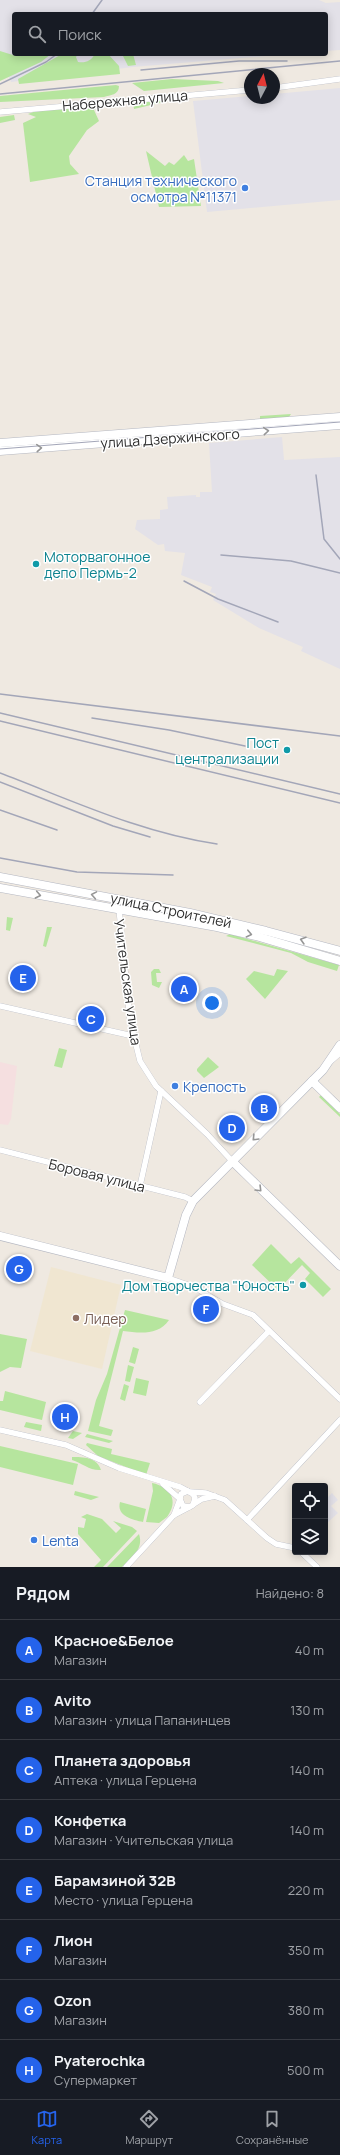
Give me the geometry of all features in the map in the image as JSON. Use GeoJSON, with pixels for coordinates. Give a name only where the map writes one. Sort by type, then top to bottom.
{"type":"FeatureCollection","features":[{"type":"Feature","properties":{"kind":"main road","name":"улица Дзержинского"},"geometry":{"type":"LineString","coordinates":[[0,443],[340,417]]}},
{"type":"Feature","properties":{"kind":"main road","name":"улица Дзержинского"},"geometry":{"type":"LineString","coordinates":[[0,451],[340,425]]}},
{"type":"Feature","properties":{"kind":"main road","name":"улица Строителей"},"geometry":{"type":"LineString","coordinates":[[0,877],[190,913],[273,932],[340,951]]}},
{"type":"Feature","properties":{"kind":"main road","name":"улица Строителей"},"geometry":{"type":"LineString","coordinates":[[0,888],[217,927],[256,936],[340,961]]}},
{"type":"Feature","properties":{"kind":"main road"},"geometry":{"type":"LineString","coordinates":[[0,1236],[168,1278],[186,1215],[193,1201],[312,1081],[328,1064],[340,1045]]}},
{"type":"Feature","properties":{"kind":"main road"},"geometry":{"type":"LineString","coordinates":[[312,1081],[340,1108]]}},
{"type":"Feature","properties":{"kind":"main road"},"geometry":{"type":"LineString","coordinates":[[232,1161],[340,1266]]}},
{"type":"Feature","properties":{"kind":"street"},"geometry":{"type":"LineString","coordinates":[[280,87],[340,79]]}},
{"type":"Feature","properties":{"kind":"street","name":"Набережная улица"},"geometry":{"type":"LineString","coordinates":[[0,112],[155,96],[244,90]]}},
{"type":"Feature","properties":{"kind":"street","name":"Учительская улица"},"geometry":{"type":"LineString","coordinates":[[119,909],[133,1036],[140,1061],[161,1091],[207,1134],[232,1161]]}},
{"type":"Feature","properties":{"kind":"street"},"geometry":{"type":"LineString","coordinates":[[0,1006],[133,1036]]}},
{"type":"Feature","properties":{"kind":"street"},"geometry":{"type":"LineString","coordinates":[[328,1064],[340,1053]]}},
{"type":"Feature","properties":{"kind":"street"},"geometry":{"type":"LineString","coordinates":[[140,1186],[161,1091]]}},
{"type":"Feature","properties":{"kind":"street","name":"Боровая улица"},"geometry":{"type":"LineString","coordinates":[[0,1150],[185,1197],[193,1201]]}},
{"type":"Feature","properties":{"kind":"street"},"geometry":{"type":"LineString","coordinates":[[168,1278],[194,1287],[223,1304],[253,1315],[340,1399]]}},
{"type":"Feature","properties":{"kind":"street"},"geometry":{"type":"LineString","coordinates":[[200,1402],[269,1331]]}},
{"type":"Feature","properties":{"kind":"street"},"geometry":{"type":"LineString","coordinates":[[247,1520],[340,1420]]}},
{"type":"Feature","properties":{"kind":"street"},"geometry":{"type":"LineString","coordinates":[[0,1430],[66,1445],[119,1468],[190,1492],[216,1496],[225,1500],[276,1544],[292,1547]]}},
{"type":"Feature","properties":{"kind":"street"},"geometry":{"type":"LineString","coordinates":[[161,1482],[180,1499],[183,1506],[192,1506]]}},
{"type":"Feature","properties":{"kind":"street"},"geometry":{"type":"LineString","coordinates":[[174,1515],[181,1494],[190,1492]]}},
{"type":"Feature","properties":{"kind":"street"},"geometry":{"type":"LineString","coordinates":[[190,1492],[195,1498],[192,1506]]}},
{"type":"Feature","properties":{"kind":"street"},"geometry":{"type":"LineString","coordinates":[[126,1567],[174,1515],[202,1499],[216,1496]]}},
{"type":"Feature","properties":{"kind":"street"},"geometry":{"type":"LineString","coordinates":[[304,1555],[317,1567]]}},
{"type":"Feature","properties":{"kind":"shaded area"},"geometry":{"type":"Polygon","coordinates":[[[0,0],[319,0],[326,3],[340,2],[340,50],[328,51],[328,12],[12,12],[12,56],[265,56],[133,67],[11,82],[9,77],[0,78],[0,0]]]}},
{"type":"Feature","properties":{"kind":"shaded area"},"geometry":{"type":"Polygon","coordinates":[[[340,88],[340,200],[207,212],[193,101],[244,97],[244,104],[280,104],[280,93],[340,88]]]}},
{"type":"Feature","properties":{"kind":"shaded area"},"geometry":{"type":"Polygon","coordinates":[[[282,437],[284,460],[340,457],[340,669],[301,651],[303,647],[259,628],[213,600],[216,594],[210,592],[212,587],[181,575],[185,553],[165,551],[164,544],[158,545],[135,529],[137,520],[160,519],[160,510],[168,509],[167,497],[196,495],[196,497],[200,497],[200,492],[212,492],[209,443],[282,437]]]}},
{"type":"Feature","properties":{"kind":"shaded area"},"geometry":{"type":"Polygon","coordinates":[[[0,1062],[17,1066],[11,1119],[8,1125],[0,1124],[0,1062]]]}},
{"type":"Feature","properties":{"kind":"shaded area","name":"Лидер"},"geometry":{"type":"Polygon","coordinates":[[[51,1267],[121,1285],[102,1369],[30,1351],[51,1267]]]}},
{"type":"Feature","properties":{"kind":"shaded area"},"geometry":{"type":"Polygon","coordinates":[[[332,1493],[338,1500],[331,1506],[338,1513],[328,1522],[328,1519],[328,1497],[332,1493]]]}},
{"type":"Feature","properties":{"kind":"green space"},"geometry":{"type":"Polygon","coordinates":[[[0,51],[12,56],[48,56],[41,62],[0,81],[0,51]]]}},
{"type":"Feature","properties":{"kind":"green space"},"geometry":{"type":"Polygon","coordinates":[[[58,56],[77,56],[78,62],[86,62],[94,56],[110,56],[119,66],[120,74],[19,84],[18,79],[58,56]]]}},
{"type":"Feature","properties":{"kind":"green space"},"geometry":{"type":"Polygon","coordinates":[[[123,56],[134,56],[136,65],[128,66],[123,56]]]}},
{"type":"Feature","properties":{"kind":"green space"},"geometry":{"type":"Polygon","coordinates":[[[172,79],[218,81],[224,83],[144,91],[132,83],[172,79]]]}},
{"type":"Feature","properties":{"kind":"green space"},"geometry":{"type":"Polygon","coordinates":[[[116,85],[119,86],[119,89],[116,93],[104,97],[0,102],[0,96],[116,85]]]}},
{"type":"Feature","properties":{"kind":"green space"},"geometry":{"type":"Polygon","coordinates":[[[170,97],[168,101],[134,109],[133,101],[170,97]]]}},
{"type":"Feature","properties":{"kind":"green space"},"geometry":{"type":"Polygon","coordinates":[[[98,105],[94,110],[99,121],[87,130],[69,156],[70,164],[79,174],[30,182],[23,123],[36,117],[28,114],[36,111],[98,105]]]}},
{"type":"Feature","properties":{"kind":"green space"},"geometry":{"type":"Polygon","coordinates":[[[14,115],[15,120],[0,123],[0,117],[14,115]]]}},
{"type":"Feature","properties":{"kind":"green space"},"geometry":{"type":"Polygon","coordinates":[[[146,151],[165,166],[169,162],[174,165],[184,155],[188,161],[194,159],[201,206],[159,207],[146,151]]]}},
{"type":"Feature","properties":{"kind":"green space"},"geometry":{"type":"Polygon","coordinates":[[[291,414],[289,417],[260,419],[260,416],[291,414]]]}},
{"type":"Feature","properties":{"kind":"green space"},"geometry":{"type":"Polygon","coordinates":[[[7,917],[13,918],[10,931],[6,930],[7,917]]]}},
{"type":"Feature","properties":{"kind":"green space"},"geometry":{"type":"Polygon","coordinates":[[[47,927],[52,927],[46,947],[43,946],[47,927]]]}},
{"type":"Feature","properties":{"kind":"green space"},"geometry":{"type":"Polygon","coordinates":[[[230,934],[339,965],[337,971],[308,962],[291,953],[226,936],[230,934]]]}},
{"type":"Feature","properties":{"kind":"green space"},"geometry":{"type":"Polygon","coordinates":[[[154,969],[159,969],[161,973],[156,973],[157,982],[162,982],[159,988],[152,985],[151,972],[154,969]]]}},
{"type":"Feature","properties":{"kind":"green space"},"geometry":{"type":"Polygon","coordinates":[[[277,969],[288,971],[265,999],[246,979],[254,971],[274,976],[277,969]]]}},
{"type":"Feature","properties":{"kind":"green space"},"geometry":{"type":"Polygon","coordinates":[[[59,1048],[67,1050],[62,1068],[54,1066],[59,1048]]]}},
{"type":"Feature","properties":{"kind":"green space"},"geometry":{"type":"Polygon","coordinates":[[[208,1057],[219,1067],[204,1078],[197,1071],[197,1069],[208,1057]]]}},
{"type":"Feature","properties":{"kind":"green space"},"geometry":{"type":"Polygon","coordinates":[[[321,1095],[340,1114],[340,1117],[319,1097],[321,1095]]]}},
{"type":"Feature","properties":{"kind":"green space"},"geometry":{"type":"Polygon","coordinates":[[[271,1244],[291,1264],[299,1257],[331,1289],[323,1297],[305,1279],[310,1273],[302,1265],[278,1290],[252,1265],[271,1244]]]}},
{"type":"Feature","properties":{"kind":"green space"},"geometry":{"type":"Polygon","coordinates":[[[125,1310],[169,1320],[165,1325],[154,1331],[142,1333],[123,1331],[99,1426],[113,1430],[111,1436],[88,1431],[96,1400],[107,1374],[125,1310]]]}},
{"type":"Feature","properties":{"kind":"green space"},"geometry":{"type":"Polygon","coordinates":[[[0,1334],[27,1339],[21,1368],[10,1367],[0,1372],[0,1334]]]}},
{"type":"Feature","properties":{"kind":"green space"},"geometry":{"type":"Polygon","coordinates":[[[133,1347],[139,1349],[135,1364],[129,1362],[133,1347]]]}},
{"type":"Feature","properties":{"kind":"green space"},"geometry":{"type":"Polygon","coordinates":[[[128,1365],[134,1367],[130,1382],[125,1381],[128,1365]]]}},
{"type":"Feature","properties":{"kind":"green space"},"geometry":{"type":"Polygon","coordinates":[[[136,1378],[149,1381],[146,1396],[133,1393],[136,1378]]]}},
{"type":"Feature","properties":{"kind":"green space"},"geometry":{"type":"Polygon","coordinates":[[[124,1384],[129,1386],[125,1401],[120,1399],[124,1384]]]}},
{"type":"Feature","properties":{"kind":"green space"},"geometry":{"type":"Polygon","coordinates":[[[5,1391],[46,1402],[42,1420],[0,1410],[0,1401],[3,1401],[5,1391]]]}},
{"type":"Feature","properties":{"kind":"green space"},"geometry":{"type":"Polygon","coordinates":[[[26,1422],[42,1425],[41,1431],[24,1427],[26,1422]]]}},
{"type":"Feature","properties":{"kind":"green space"},"geometry":{"type":"Polygon","coordinates":[[[73,1431],[82,1433],[73,1439],[68,1438],[73,1431]]]}},
{"type":"Feature","properties":{"kind":"green space"},"geometry":{"type":"Polygon","coordinates":[[[87,1434],[113,1441],[109,1443],[85,1437],[87,1434]]]}},
{"type":"Feature","properties":{"kind":"green space"},"geometry":{"type":"Polygon","coordinates":[[[87,1443],[112,1449],[111,1454],[150,1463],[146,1475],[98,1456],[86,1445],[87,1443]]]}},
{"type":"Feature","properties":{"kind":"green space"},"geometry":{"type":"Polygon","coordinates":[[[0,1446],[78,1464],[73,1485],[0,1467],[0,1446]]]}},
{"type":"Feature","properties":{"kind":"green space"},"geometry":{"type":"Polygon","coordinates":[[[72,1457],[93,1460],[101,1470],[93,1469],[72,1460],[72,1457]]]}},
{"type":"Feature","properties":{"kind":"green space"},"geometry":{"type":"Polygon","coordinates":[[[152,1483],[159,1485],[168,1491],[173,1500],[171,1511],[167,1517],[159,1523],[146,1522],[153,1491],[152,1483]]]}},
{"type":"Feature","properties":{"kind":"green space"},"geometry":{"type":"Polygon","coordinates":[[[75,1491],[99,1497],[91,1500],[74,1495],[75,1491]]]}},
{"type":"Feature","properties":{"kind":"green space"},"geometry":{"type":"Polygon","coordinates":[[[120,1502],[146,1509],[143,1522],[123,1514],[119,1507],[120,1502]]]}},
{"type":"Feature","properties":{"kind":"green space"},"geometry":{"type":"Polygon","coordinates":[[[87,1514],[102,1519],[116,1533],[121,1528],[113,1521],[132,1527],[137,1531],[103,1567],[94,1567],[101,1560],[78,1534],[78,1527],[84,1528],[86,1519],[81,1517],[87,1514]]]}},
{"type":"Feature","properties":{"kind":"green space"},"geometry":{"type":"Polygon","coordinates":[[[139,1534],[140,1544],[133,1556],[122,1567],[107,1567],[139,1534]]]}},
{"type":"Feature","properties":{"kind":"tram line"},"geometry":{"type":"LineString","coordinates":[[0,449],[340,422]]}},
{"type":"Feature","properties":{"kind":"railway"},"geometry":{"type":"LineString","coordinates":[[93,12],[102,0]]}},
{"type":"Feature","properties":{"kind":"railway"},"geometry":{"type":"LineString","coordinates":[[0,84],[46,62],[54,56]]}},
{"type":"Feature","properties":{"kind":"railway"},"geometry":{"type":"LineString","coordinates":[[141,70],[239,61],[287,61]]}},
{"type":"Feature","properties":{"kind":"railway"},"geometry":{"type":"LineString","coordinates":[[0,94],[340,61]]}},
{"type":"Feature","properties":{"kind":"railway"},"geometry":{"type":"LineString","coordinates":[[316,475],[324,539],[340,559]]}},
{"type":"Feature","properties":{"kind":"railway"},"geometry":{"type":"LineString","coordinates":[[221,555],[291,561],[340,573]]}},
{"type":"Feature","properties":{"kind":"railway"},"geometry":{"type":"LineString","coordinates":[[184,581],[218,599],[278,622]]}},
{"type":"Feature","properties":{"kind":"railway"},"geometry":{"type":"LineString","coordinates":[[0,694],[340,736]]}},
{"type":"Feature","properties":{"kind":"railway"},"geometry":{"type":"LineString","coordinates":[[0,713],[340,794]]}},
{"type":"Feature","properties":{"kind":"railway"},"geometry":{"type":"LineString","coordinates":[[92,718],[169,730],[245,746]]}},
{"type":"Feature","properties":{"kind":"railway"},"geometry":{"type":"LineString","coordinates":[[0,721],[340,803]]}},
{"type":"Feature","properties":{"kind":"railway"},"geometry":{"type":"LineString","coordinates":[[0,773],[134,824],[189,839],[217,844]]}},
{"type":"Feature","properties":{"kind":"railway"},"geometry":{"type":"LineString","coordinates":[[0,782],[113,826],[150,837]]}},
{"type":"Feature","properties":{"kind":"railway"},"geometry":{"type":"LineString","coordinates":[[0,810],[57,830]]}},
{"type":"Feature","properties":{"kind":"railway"},"geometry":{"type":"LineString","coordinates":[[0,858],[77,872],[173,875]]}},
{"type":"Feature","properties":{"kind":"place","name":"Станция технического осмотра №11371"},"geometry":{"type":"Point","coordinates":[245,188]}},
{"type":"Feature","properties":{"kind":"place","name":"Моторвагонное депо Пермь-2"},"geometry":{"type":"Point","coordinates":[36,564]}},
{"type":"Feature","properties":{"kind":"place","name":"Пост централизации"},"geometry":{"type":"Point","coordinates":[287,750]}},
{"type":"Feature","properties":{"kind":"place","name":"Барамзиной 32В"},"geometry":{"type":"Point","coordinates":[23,978]}},
{"type":"Feature","properties":{"kind":"place","name":"Красное&Белое"},"geometry":{"type":"Point","coordinates":[184,989]}},
{"type":"Feature","properties":{"kind":"place","name":"Планета здоровья"},"geometry":{"type":"Point","coordinates":[91,1019]}},
{"type":"Feature","properties":{"kind":"place","name":"Крепость"},"geometry":{"type":"Point","coordinates":[175,1086]}},
{"type":"Feature","properties":{"kind":"place","name":"Avito"},"geometry":{"type":"Point","coordinates":[264,1108]}},
{"type":"Feature","properties":{"kind":"place","name":"Конфетка"},"geometry":{"type":"Point","coordinates":[232,1128]}},
{"type":"Feature","properties":{"kind":"place","name":"Ozon"},"geometry":{"type":"Point","coordinates":[19,1269]}},
{"type":"Feature","properties":{"kind":"place","name":"Дом творчества \"Юность\""},"geometry":{"type":"Point","coordinates":[303,1285]}},
{"type":"Feature","properties":{"kind":"place","name":"Лион"},"geometry":{"type":"Point","coordinates":[206,1309]}},
{"type":"Feature","properties":{"kind":"place","name":"Лидер"},"geometry":{"type":"Point","coordinates":[76,1318]}},
{"type":"Feature","properties":{"kind":"place","name":"Pyaterochka"},"geometry":{"type":"Point","coordinates":[65,1417]}},
{"type":"Feature","properties":{"kind":"place","name":"Lenta"},"geometry":{"type":"Point","coordinates":[34,1540]}}]}
